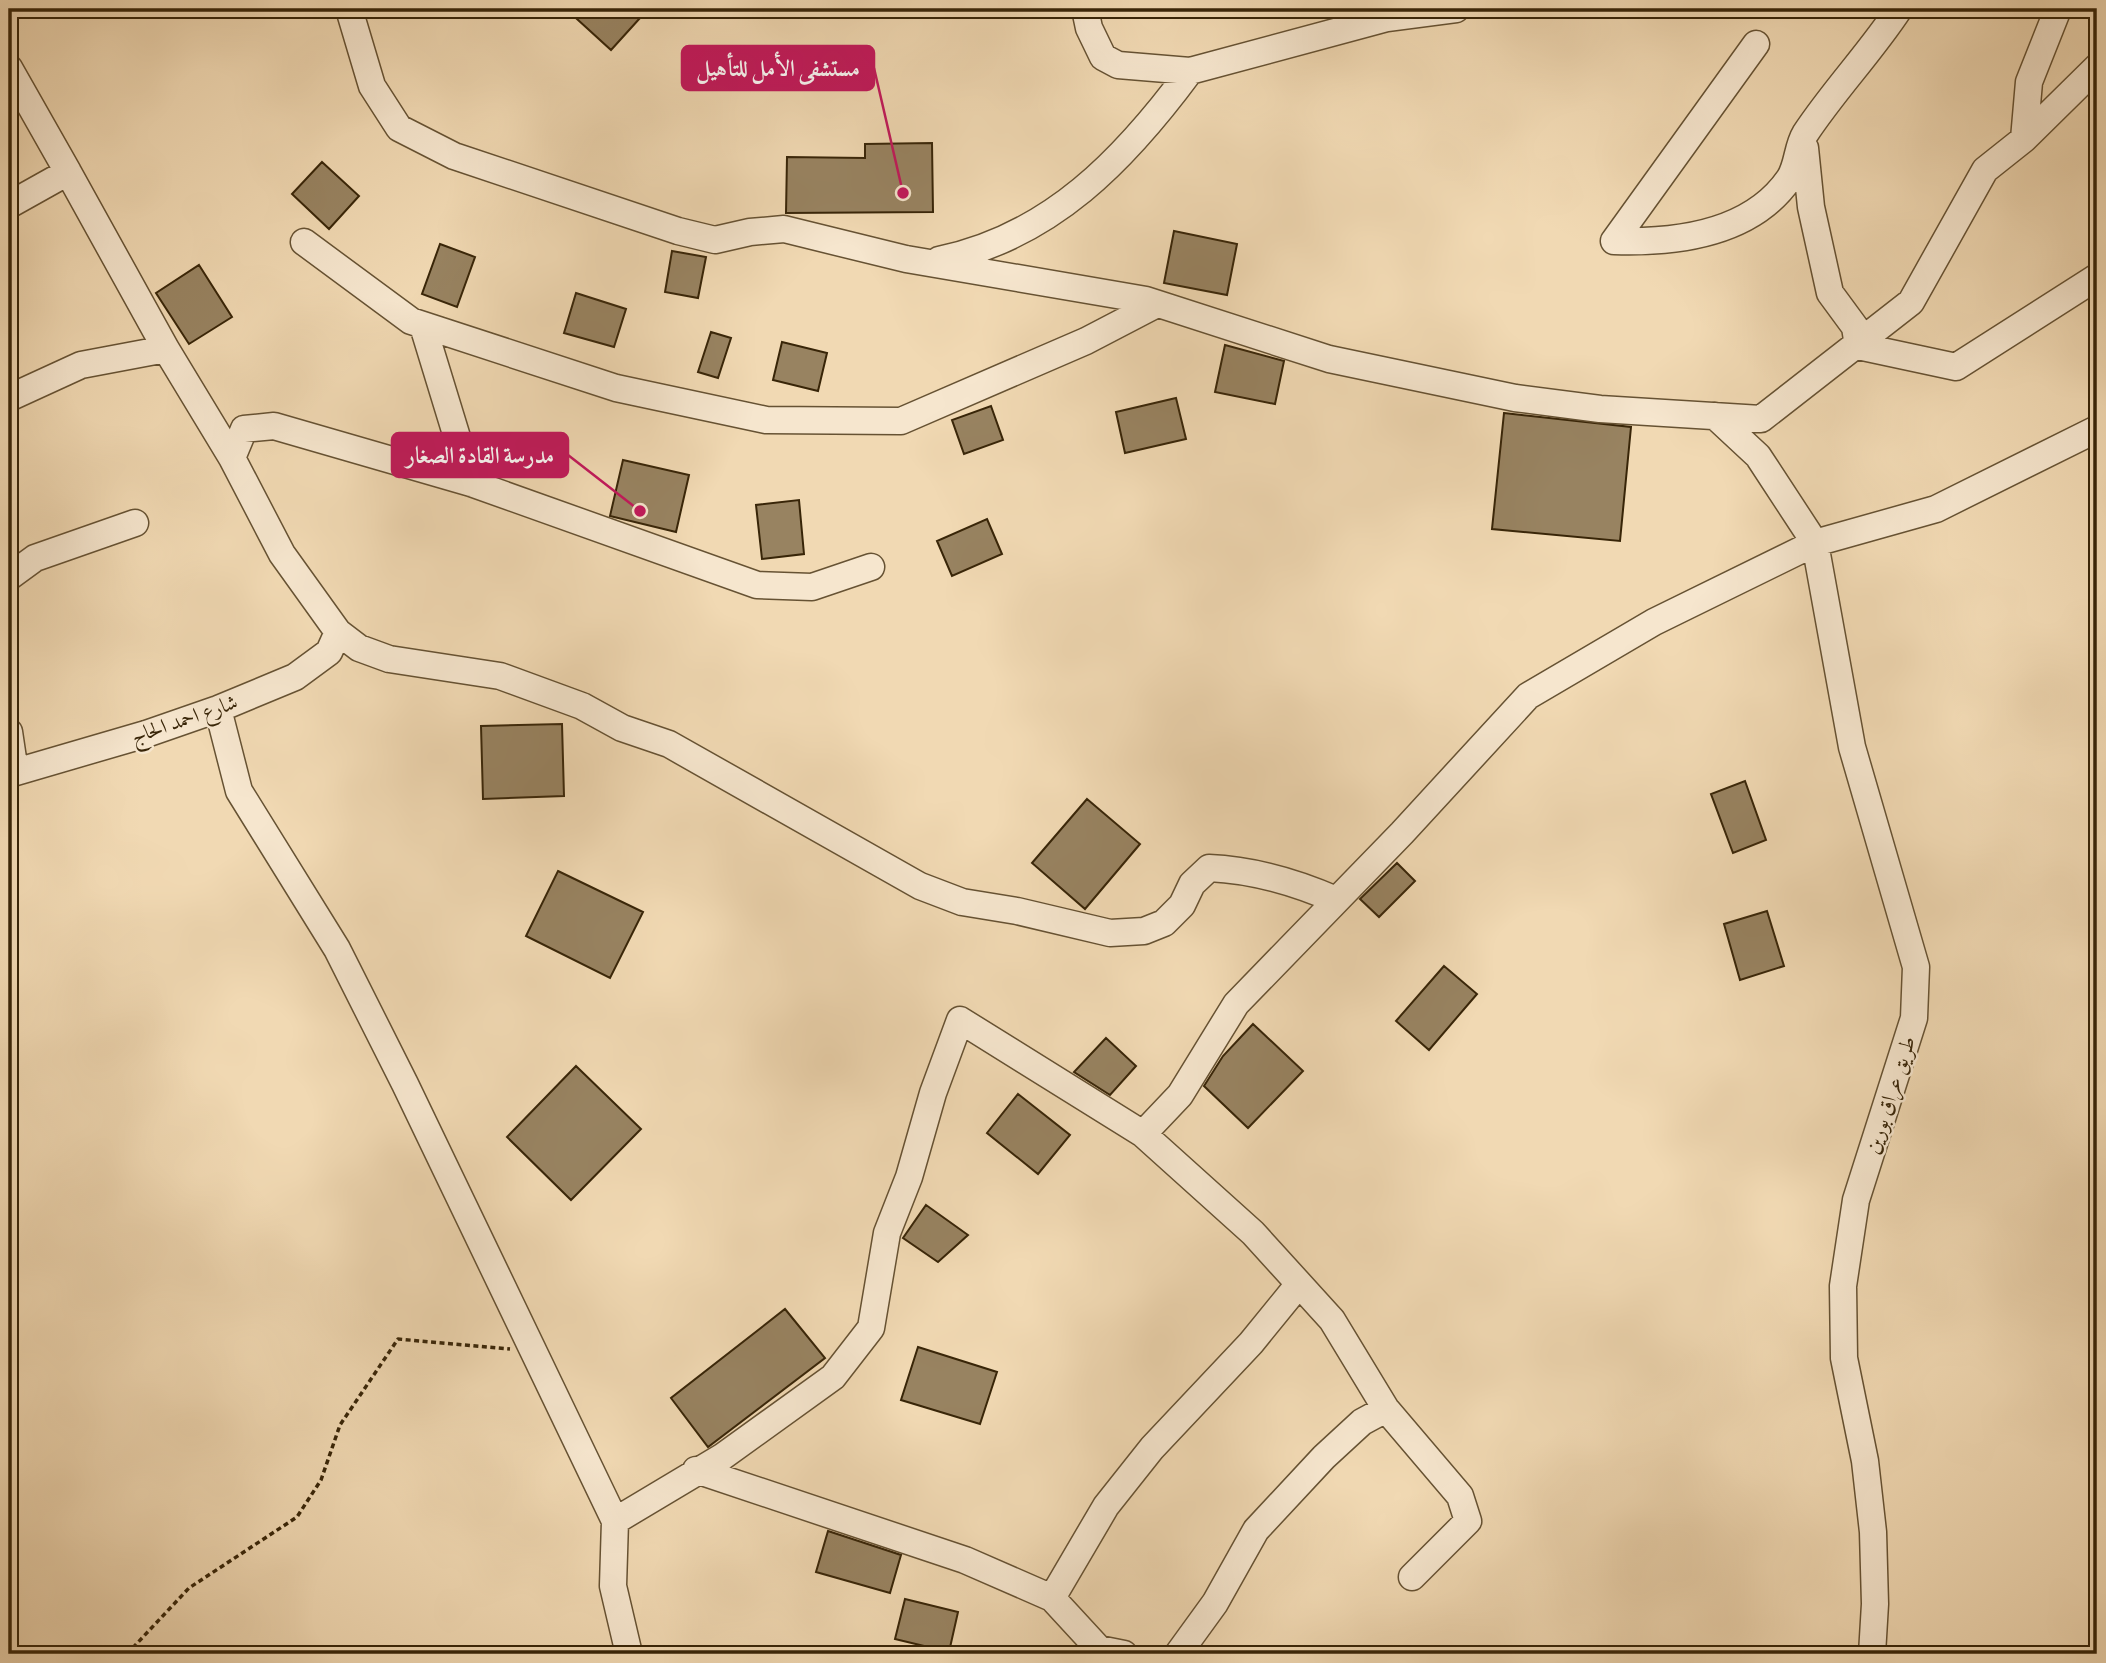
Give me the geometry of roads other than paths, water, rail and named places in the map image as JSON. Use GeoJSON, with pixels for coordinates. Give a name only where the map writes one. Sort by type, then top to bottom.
{"type":"FeatureCollection","features":[{"type":"Feature","properties":{"kind":"street"},"geometry":{"type":"LineString","coordinates":[[349,9],[372,86],[399,128],[454,156],[594,201],[643,220],[715,240],[750,232],[784,229],[927,262],[1157,304],[1329,359],[1515,398],[1600,409],[1760,419],[1858,346],[1911,302],[1985,170],[2024,139],[2097,67]]}},
{"type":"Feature","properties":{"kind":"street"},"geometry":{"type":"LineString","coordinates":[[1085,9],[1089,28],[1103,57],[1118,65],[1190,71],[1387,18],[1456,9]]}},
{"type":"Feature","properties":{"kind":"street"},"geometry":{"type":"LineString","coordinates":[[1756,44],[1614,241],[1643,242],[1688,236],[1729,225],[1763,208],[1790,177],[1804,136],[1874,48],[1899,9]]}},
{"type":"Feature","properties":{"kind":"street"},"geometry":{"type":"LineString","coordinates":[[2024,139],[2029,82],[2058,9]]}},
{"type":"Feature","properties":{"kind":"street"},"geometry":{"type":"LineString","coordinates":[[9,68],[166,349],[232,457],[282,554],[338,632],[359,648],[389,659],[500,676],[582,706],[622,728],[669,744],[920,886],[962,902],[1017,911],[1110,933],[1144,931],[1164,923],[1182,905],[1192,884],[1209,868],[1275,877],[1297,883],[1336,900]]}},
{"type":"Feature","properties":{"kind":"street"},"geometry":{"type":"LineString","coordinates":[[927,262],[965,255],[1020,231],[1071,202],[1151,123],[1190,71]]}},
{"type":"Feature","properties":{"kind":"street"},"geometry":{"type":"LineString","coordinates":[[1804,136],[1811,207],[1830,293],[1855,327],[1858,346]]}},
{"type":"Feature","properties":{"kind":"street"},"geometry":{"type":"LineString","coordinates":[[9,205],[68,172]]}},
{"type":"Feature","properties":{"kind":"street"},"geometry":{"type":"LineString","coordinates":[[304,242],[411,321],[423,326],[616,388],[766,420],[901,421],[1086,341],[1157,304]]}},
{"type":"Feature","properties":{"kind":"street"},"geometry":{"type":"LineString","coordinates":[[1858,346],[1956,367],[2097,277]]}},
{"type":"Feature","properties":{"kind":"street"},"geometry":{"type":"LineString","coordinates":[[423,326],[471,483]]}},
{"type":"Feature","properties":{"kind":"street"},"geometry":{"type":"LineString","coordinates":[[9,398],[81,365],[166,349]]}},
{"type":"Feature","properties":{"kind":"street"},"geometry":{"type":"LineString","coordinates":[[1715,416],[1758,456],[1815,543]]}},
{"type":"Feature","properties":{"kind":"street"},"geometry":{"type":"LineString","coordinates":[[232,457],[244,429],[274,426],[471,483],[757,585],[812,587],[871,567]]}},
{"type":"Feature","properties":{"kind":"street"},"geometry":{"type":"LineString","coordinates":[[1143,1133],[1180,1095],[1236,1004],[1528,696],[1654,622],[1815,543],[1936,509],[2097,429]]}},
{"type":"Feature","properties":{"kind":"street"},"geometry":{"type":"LineString","coordinates":[[9,577],[35,558],[135,523]]}},
{"type":"Feature","properties":{"kind":"street","name":"طريق عراق بورين"},"geometry":{"type":"LineString","coordinates":[[1815,543],[1852,747],[1910,939],[1916,975],[1911,1030],[1856,1200],[1843,1286],[1845,1365],[1864,1461],[1873,1532],[1875,1592],[1872,1654]]}},
{"type":"Feature","properties":{"kind":"street","name":"شارع احمد الحاج"},"geometry":{"type":"LineString","coordinates":[[12,773],[218,709],[295,677],[329,652],[338,632]]}},
{"type":"Feature","properties":{"kind":"street"},"geometry":{"type":"LineString","coordinates":[[218,709],[239,791],[337,949],[615,1521],[613,1586],[629,1654]]}},
{"type":"Feature","properties":{"kind":"street"},"geometry":{"type":"LineString","coordinates":[[9,732],[12,773]]}},
{"type":"Feature","properties":{"kind":"street"},"geometry":{"type":"LineString","coordinates":[[615,1521],[695,1470],[722,1457],[833,1377],[871,1328],[887,1233],[909,1177],[933,1093],[960,1020],[1143,1133],[1217,1198],[1332,1320],[1386,1409],[1460,1496],[1468,1521],[1412,1577]]}},
{"type":"Feature","properties":{"kind":"street"},"geometry":{"type":"LineString","coordinates":[[1052,1598],[1106,1506],[1152,1448],[1251,1343],[1299,1284]]}},
{"type":"Feature","properties":{"kind":"street"},"geometry":{"type":"LineString","coordinates":[[1178,1654],[1215,1603],[1256,1530],[1362,1422],[1386,1409]]}},
{"type":"Feature","properties":{"kind":"street"},"geometry":{"type":"LineString","coordinates":[[695,1470],[965,1560],[1052,1598],[1107,1652]]}},
{"type":"Feature","properties":{"kind":"place","name":"مستشفى الأمل للتأهيل"},"geometry":{"type":"Point","coordinates":[903,193]}},
{"type":"Feature","properties":{"kind":"place","name":"مدرسة القادة الصغار"},"geometry":{"type":"Point","coordinates":[640,511]}}]}
